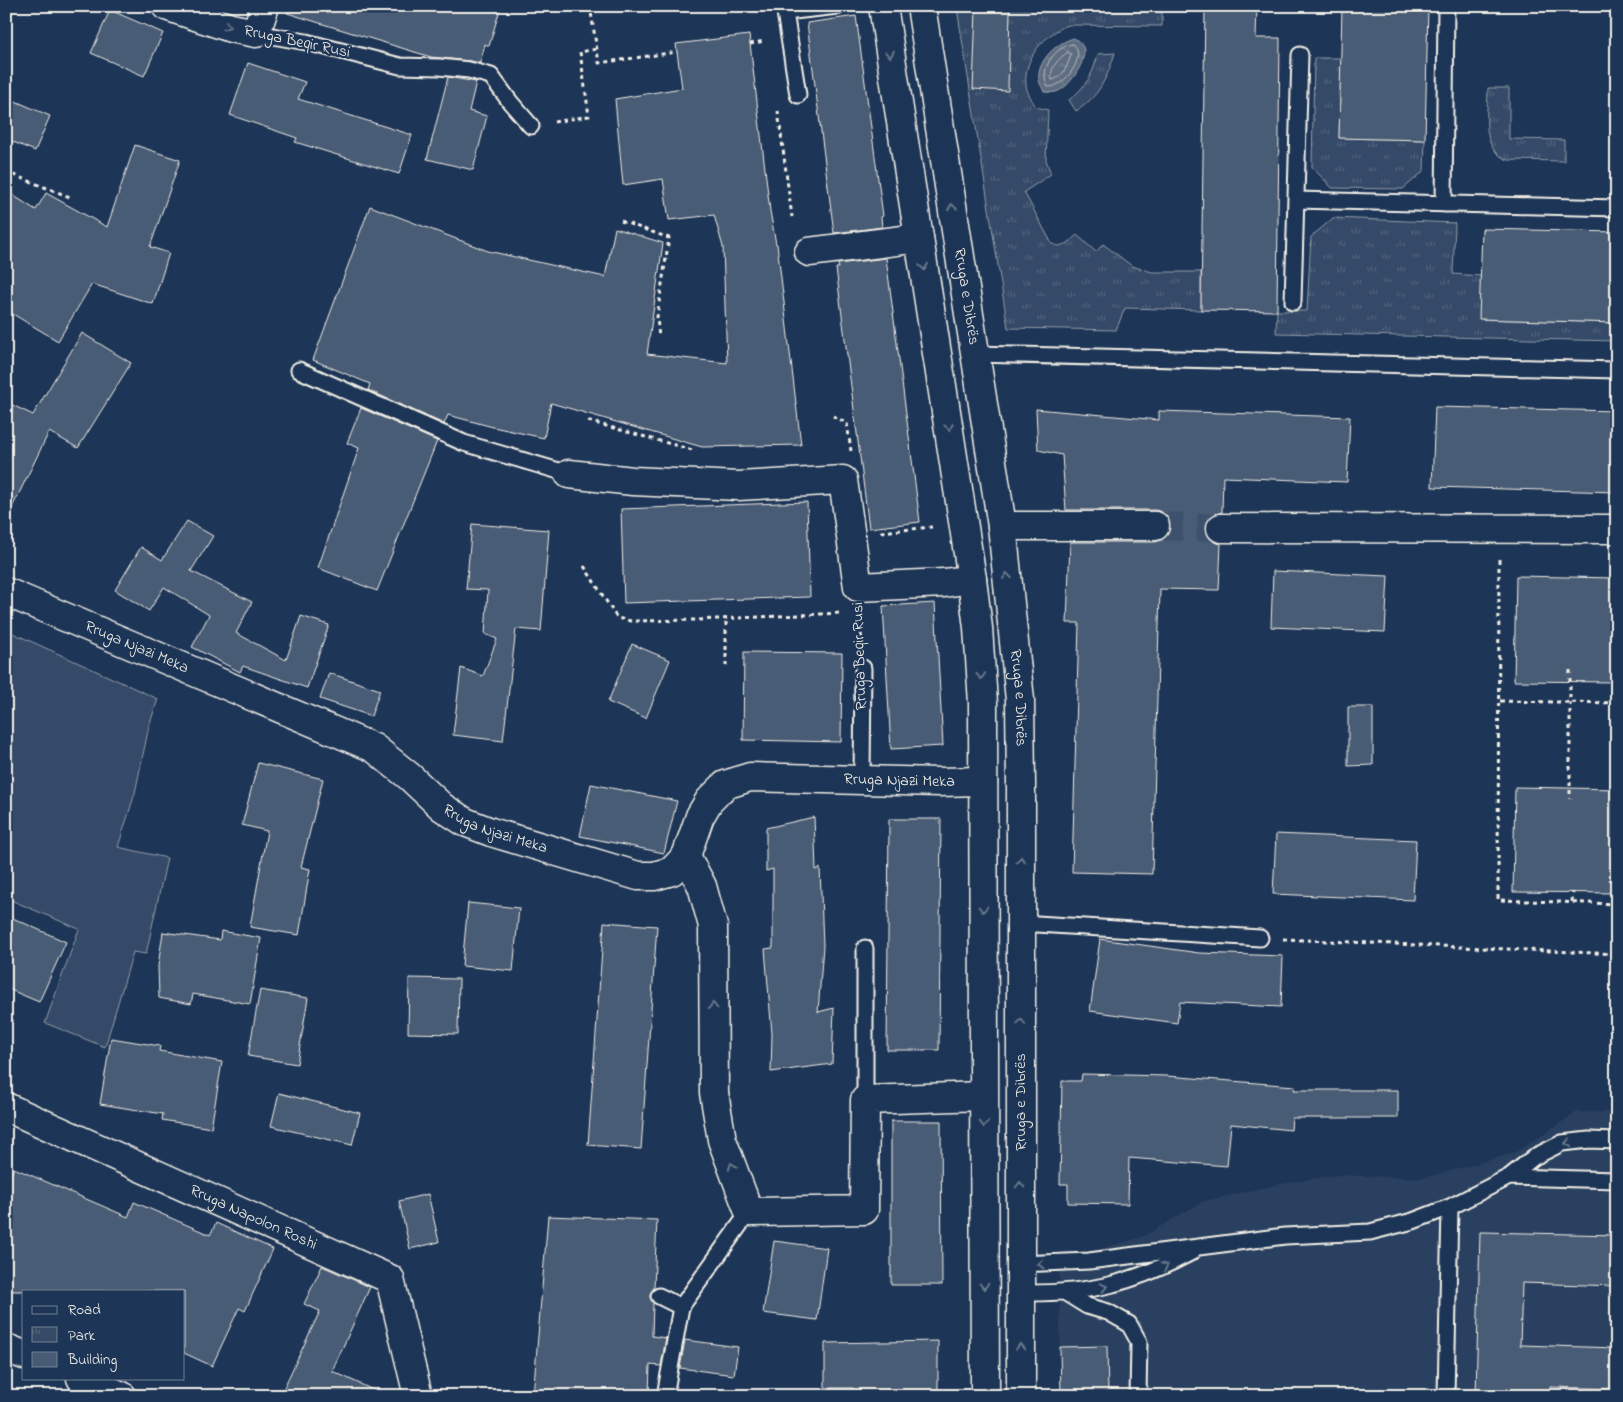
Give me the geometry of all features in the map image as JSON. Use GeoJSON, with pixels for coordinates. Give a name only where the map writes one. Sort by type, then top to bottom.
{"type":"FeatureCollection","features":[{"type":"Feature","properties":{"kind":"main road","name":"Rruga Beqir Rusi"},"geometry":{"type":"LineString","coordinates":[[166,6],[231,28],[256,33]]}},
{"type":"Feature","properties":{"kind":"main road"},"geometry":{"type":"LineString","coordinates":[[256,33],[265,6]]}},
{"type":"Feature","properties":{"kind":"main road"},"geometry":{"type":"LineString","coordinates":[[883,6],[978,628],[983,703],[985,1396]]}},
{"type":"Feature","properties":{"kind":"main road","name":"Rruga e Dibrës"},"geometry":{"type":"LineString","coordinates":[[921,6],[1002,526],[1020,700],[1022,783],[1021,1396]]}},
{"type":"Feature","properties":{"kind":"main road"},"geometry":{"type":"LineString","coordinates":[[809,252],[919,238]]}},
{"type":"Feature","properties":{"kind":"main road"},"geometry":{"type":"LineString","coordinates":[[569,474],[633,481],[738,486],[843,480],[859,600]]}},
{"type":"Feature","properties":{"kind":"main road"},"geometry":{"type":"LineString","coordinates":[[1002,526],[1155,526]]}},
{"type":"Feature","properties":{"kind":"main road"},"geometry":{"type":"LineString","coordinates":[[1221,528],[1617,529]]}},
{"type":"Feature","properties":{"kind":"main road","name":"Rruga Beqir Rusi"},"geometry":{"type":"LineString","coordinates":[[859,600],[972,579]]}},
{"type":"Feature","properties":{"kind":"main road","name":"Rruga Njazi Meka"},"geometry":{"type":"LineString","coordinates":[[6,592],[374,748],[410,777],[442,807],[465,822],[491,832],[638,876],[654,876],[672,871],[686,856],[700,816],[709,801],[725,785],[750,777],[983,781]]}},
{"type":"Feature","properties":{"kind":"main road"},"geometry":{"type":"LineString","coordinates":[[686,856],[702,886],[713,926],[714,1093],[722,1140],[749,1212],[864,1210],[865,1100],[984,1096]]}},
{"type":"Feature","properties":{"kind":"main road","name":"Rruga Napolon Roshi"},"geometry":{"type":"LineString","coordinates":[[6,1107],[390,1279],[418,1396]]}},
{"type":"Feature","properties":{"kind":"main road"},"geometry":{"type":"LineString","coordinates":[[6,1348],[22,1354]]}},
{"type":"Feature","properties":{"kind":"main road"},"geometry":{"type":"LineString","coordinates":[[86,1380],[122,1396]]}},
{"type":"Feature","properties":{"kind":"lane"},"geometry":{"type":"LineString","coordinates":[[798,95],[785,12],[838,6]]}},
{"type":"Feature","properties":{"kind":"lane"},"geometry":{"type":"LineString","coordinates":[[1444,204],[1446,6]]}},
{"type":"Feature","properties":{"kind":"lane","name":"Rruga Beqir Rusi"},"geometry":{"type":"LineString","coordinates":[[256,33],[306,42],[400,66],[469,70],[491,76],[531,126]]}},
{"type":"Feature","properties":{"kind":"lane"},"geometry":{"type":"LineString","coordinates":[[1293,302],[1300,55]]}},
{"type":"Feature","properties":{"kind":"lane"},"geometry":{"type":"LineString","coordinates":[[1296,200],[1617,208]]}},
{"type":"Feature","properties":{"kind":"lane"},"geometry":{"type":"LineString","coordinates":[[975,354],[1617,370]]}},
{"type":"Feature","properties":{"kind":"lane"},"geometry":{"type":"LineString","coordinates":[[299,370],[464,443],[569,474]]}},
{"type":"Feature","properties":{"kind":"lane","name":"Rruga Beqir Rusi"},"geometry":{"type":"LineString","coordinates":[[862,780],[863,668]]}},
{"type":"Feature","properties":{"kind":"lane"},"geometry":{"type":"LineString","coordinates":[[1021,923],[1260,938]]}},
{"type":"Feature","properties":{"kind":"lane"},"geometry":{"type":"LineString","coordinates":[[865,948],[865,1100]]}},
{"type":"Feature","properties":{"kind":"lane"},"geometry":{"type":"LineString","coordinates":[[1020,1264],[1089,1261],[1285,1236],[1370,1232],[1413,1221],[1450,1207],[1508,1177],[1534,1157],[1562,1143],[1588,1140],[1617,1141]]}},
{"type":"Feature","properties":{"kind":"lane"},"geometry":{"type":"LineString","coordinates":[[1508,1177],[1617,1180]]}},
{"type":"Feature","properties":{"kind":"lane"},"geometry":{"type":"LineString","coordinates":[[1446,1396],[1450,1207]]}},
{"type":"Feature","properties":{"kind":"lane"},"geometry":{"type":"LineString","coordinates":[[665,1396],[681,1307],[749,1212]]}},
{"type":"Feature","properties":{"kind":"lane"},"geometry":{"type":"LineString","coordinates":[[1021,1293],[1066,1293],[1128,1281],[1162,1268],[1200,1247]]}},
{"type":"Feature","properties":{"kind":"lane"},"geometry":{"type":"LineString","coordinates":[[1066,1293],[1087,1306],[1108,1312],[1129,1324],[1139,1342],[1138,1396]]}},
{"type":"Feature","properties":{"kind":"lane"},"geometry":{"type":"LineString","coordinates":[[660,1296],[681,1307]]}},
{"type":"Feature","properties":{"kind":"path"},"geometry":{"type":"LineString","coordinates":[[590,6],[599,63],[677,52]]}},
{"type":"Feature","properties":{"kind":"path"},"geometry":{"type":"LineString","coordinates":[[531,126],[589,116],[580,52],[596,49]]}},
{"type":"Feature","properties":{"kind":"path"},"geometry":{"type":"LineString","coordinates":[[777,109],[792,217]]}},
{"type":"Feature","properties":{"kind":"path"},"geometry":{"type":"LineString","coordinates":[[6,172],[70,197]]}},
{"type":"Feature","properties":{"kind":"path"},"geometry":{"type":"LineString","coordinates":[[621,221],[669,238],[657,317],[659,338]]}},
{"type":"Feature","properties":{"kind":"path"},"geometry":{"type":"LineString","coordinates":[[588,421],[705,454]]}},
{"type":"Feature","properties":{"kind":"path"},"geometry":{"type":"LineString","coordinates":[[873,533],[930,527]]}},
{"type":"Feature","properties":{"kind":"path"},"geometry":{"type":"LineString","coordinates":[[1499,528],[1498,900],[1617,904]]}},
{"type":"Feature","properties":{"kind":"path"},"geometry":{"type":"LineString","coordinates":[[584,566],[617,618],[631,621],[726,619],[859,600]]}},
{"type":"Feature","properties":{"kind":"path","name":"Rruga Beqir Rusi"},"geometry":{"type":"LineString","coordinates":[[859,600],[863,668]]}},
{"type":"Feature","properties":{"kind":"path"},"geometry":{"type":"LineString","coordinates":[[726,619],[726,666]]}},
{"type":"Feature","properties":{"kind":"path"},"geometry":{"type":"LineString","coordinates":[[1570,670],[1570,800]]}},
{"type":"Feature","properties":{"kind":"path"},"geometry":{"type":"LineString","coordinates":[[1500,701],[1617,703]]}},
{"type":"Feature","properties":{"kind":"path"},"geometry":{"type":"LineString","coordinates":[[1572,902],[1573,892]]}},
{"type":"Feature","properties":{"kind":"path"},"geometry":{"type":"LineString","coordinates":[[1260,938],[1617,954]]}},
{"type":"Feature","properties":{"kind":"path"},"geometry":{"type":"LineString","coordinates":[[1563,1396],[1564,1387]]}},
{"type":"Feature","properties":{"kind":"shaded area"},"geometry":{"type":"Polygon","coordinates":[[[1577,1112],[1617,1112],[1617,1396],[1061,1396],[1059,1261],[1142,1237],[1204,1201],[1280,1184],[1337,1175],[1423,1178],[1472,1165],[1516,1152],[1577,1112]]]}},
{"type":"Feature","properties":{"kind":"green space"},"geometry":{"type":"Polygon","coordinates":[[[957,8],[1162,12],[1162,26],[1068,25],[1051,34],[1037,48],[1028,66],[1026,85],[1036,107],[1048,110],[1046,160],[1051,174],[1024,192],[1052,244],[1059,246],[1068,243],[1077,235],[1096,252],[1103,244],[1132,266],[1152,272],[1201,272],[1201,310],[1125,308],[1116,330],[1008,328],[957,8]]]}},
{"type":"Feature","properties":{"kind":"green space"},"geometry":{"type":"Polygon","coordinates":[[[1115,53],[1109,71],[1096,94],[1076,111],[1069,100],[1088,80],[1098,54],[1115,53]]]}},
{"type":"Feature","properties":{"kind":"green space"},"geometry":{"type":"Polygon","coordinates":[[[1314,58],[1341,58],[1339,138],[1425,140],[1424,171],[1403,189],[1332,188],[1312,167],[1314,58]]]}},
{"type":"Feature","properties":{"kind":"green space"},"geometry":{"type":"Polygon","coordinates":[[[1488,88],[1509,88],[1509,139],[1564,140],[1564,161],[1508,160],[1499,155],[1493,148],[1487,130],[1488,88]]]}},
{"type":"Feature","properties":{"kind":"green space"},"geometry":{"type":"Polygon","coordinates":[[[1333,218],[1455,223],[1453,274],[1481,276],[1480,319],[1617,323],[1617,341],[1276,333],[1277,311],[1307,311],[1311,237],[1333,218]]]}},
{"type":"Feature","properties":{"kind":"green space"},"geometry":{"type":"Polygon","coordinates":[[[6,630],[158,699],[149,726],[135,793],[118,847],[167,858],[146,954],[133,952],[105,1047],[45,1023],[79,929],[6,898],[6,630]]]}},
{"type":"Feature","properties":{"kind":"water"},"geometry":{"type":"Polygon","coordinates":[[[1074,38],[1083,46],[1084,50],[1084,56],[1079,68],[1071,81],[1061,90],[1044,92],[1039,81],[1039,74],[1044,60],[1055,48],[1074,38]]]}},
{"type":"Feature","properties":{"kind":"building"},"geometry":{"type":"Polygon","coordinates":[[[288,6],[501,6],[489,46],[485,44],[480,63],[431,57],[287,13],[288,6]]]}},
{"type":"Feature","properties":{"kind":"building"},"geometry":{"type":"Polygon","coordinates":[[[1205,6],[1257,6],[1256,38],[1280,38],[1277,311],[1201,310],[1205,6]]]}},
{"type":"Feature","properties":{"kind":"building"},"geometry":{"type":"Polygon","coordinates":[[[1342,6],[1428,6],[1425,140],[1339,138],[1342,6]]]}},
{"type":"Feature","properties":{"kind":"building"},"geometry":{"type":"Polygon","coordinates":[[[976,9],[1010,10],[1008,91],[973,89],[976,9]]]}},
{"type":"Feature","properties":{"kind":"building"},"geometry":{"type":"Polygon","coordinates":[[[110,10],[163,33],[144,76],[91,53],[110,10]]]}},
{"type":"Feature","properties":{"kind":"building"},"geometry":{"type":"Polygon","coordinates":[[[856,16],[883,216],[881,217],[882,227],[834,233],[807,23],[856,16]]]}},
{"type":"Feature","properties":{"kind":"building"},"geometry":{"type":"Polygon","coordinates":[[[749,35],[801,445],[702,447],[551,403],[544,438],[448,415],[444,424],[368,390],[370,384],[313,360],[370,206],[488,251],[605,277],[615,228],[663,243],[647,354],[727,363],[723,247],[714,215],[669,220],[663,179],[623,185],[615,99],[682,88],[676,44],[749,35]]]}},
{"type":"Feature","properties":{"kind":"building"},"geometry":{"type":"Polygon","coordinates":[[[248,63],[305,82],[298,99],[412,135],[399,174],[295,142],[297,138],[230,115],[248,63]]]}},
{"type":"Feature","properties":{"kind":"building"},"geometry":{"type":"Polygon","coordinates":[[[448,77],[476,82],[469,111],[487,116],[473,170],[427,159],[448,77]]]}},
{"type":"Feature","properties":{"kind":"building"},"geometry":{"type":"Polygon","coordinates":[[[6,97],[50,116],[35,151],[6,139],[6,97]]]}},
{"type":"Feature","properties":{"kind":"building"},"geometry":{"type":"Polygon","coordinates":[[[135,145],[180,160],[150,247],[169,253],[153,304],[92,284],[58,341],[6,310],[6,191],[36,210],[46,193],[107,227],[135,145]]]}},
{"type":"Feature","properties":{"kind":"building"},"geometry":{"type":"Polygon","coordinates":[[[1482,229],[1617,232],[1617,323],[1479,319],[1482,229]]]}},
{"type":"Feature","properties":{"kind":"building"},"geometry":{"type":"Polygon","coordinates":[[[886,258],[920,522],[869,528],[836,268],[839,268],[838,264],[886,258]]]}},
{"type":"Feature","properties":{"kind":"building"},"geometry":{"type":"Polygon","coordinates":[[[82,333],[131,363],[78,448],[49,432],[6,520],[6,402],[33,415],[82,333]]]}},
{"type":"Feature","properties":{"kind":"building"},"geometry":{"type":"Polygon","coordinates":[[[1435,407],[1617,411],[1617,492],[1432,487],[1435,407]]]}},
{"type":"Feature","properties":{"kind":"building"},"geometry":{"type":"Polygon","coordinates":[[[361,408],[437,441],[377,591],[318,568],[359,448],[347,443],[361,408]]]}},
{"type":"Feature","properties":{"kind":"building"},"geometry":{"type":"Polygon","coordinates":[[[1036,409],[1159,420],[1159,411],[1350,417],[1347,482],[1223,477],[1222,512],[1213,515],[1207,521],[1205,527],[1208,536],[1214,542],[1221,544],[1219,590],[1160,589],[1152,874],[1072,872],[1079,623],[1067,623],[1070,542],[1155,542],[1162,540],[1168,534],[1171,526],[1168,518],[1162,512],[1155,510],[1066,510],[1062,455],[1038,450],[1036,409]]]}},
{"type":"Feature","properties":{"kind":"building"},"geometry":{"type":"Polygon","coordinates":[[[807,502],[810,597],[624,603],[621,509],[807,502]]]}},
{"type":"Feature","properties":{"kind":"building"},"geometry":{"type":"Polygon","coordinates":[[[187,521],[213,536],[191,571],[252,602],[236,633],[286,660],[301,616],[329,625],[307,688],[243,666],[240,672],[192,647],[209,615],[164,587],[149,611],[115,590],[141,547],[162,560],[187,521]]]}},
{"type":"Feature","properties":{"kind":"building"},"geometry":{"type":"Polygon","coordinates":[[[472,524],[549,530],[541,631],[516,629],[503,741],[453,735],[461,668],[483,676],[497,639],[485,634],[488,590],[466,589],[472,524]]]}},
{"type":"Feature","properties":{"kind":"building"},"geometry":{"type":"Polygon","coordinates":[[[1273,571],[1388,576],[1385,632],[1271,627],[1273,571]]]}},
{"type":"Feature","properties":{"kind":"building"},"geometry":{"type":"Polygon","coordinates":[[[1516,576],[1617,578],[1617,682],[1514,681],[1516,576]]]}},
{"type":"Feature","properties":{"kind":"building"},"geometry":{"type":"Polygon","coordinates":[[[935,603],[943,746],[891,749],[883,606],[935,603]]]}},
{"type":"Feature","properties":{"kind":"building"},"geometry":{"type":"Polygon","coordinates":[[[632,644],[670,660],[646,718],[608,702],[632,644]]]}},
{"type":"Feature","properties":{"kind":"building"},"geometry":{"type":"Polygon","coordinates":[[[744,652],[842,653],[841,742],[743,740],[744,652]]]}},
{"type":"Feature","properties":{"kind":"building"},"geometry":{"type":"Polygon","coordinates":[[[329,673],[380,690],[371,716],[320,699],[329,673]]]}},
{"type":"Feature","properties":{"kind":"building"},"geometry":{"type":"Polygon","coordinates":[[[1348,707],[1373,707],[1373,765],[1348,766],[1348,707]]]}},
{"type":"Feature","properties":{"kind":"building"},"geometry":{"type":"Polygon","coordinates":[[[258,763],[323,779],[301,867],[310,869],[299,935],[250,927],[267,831],[242,825],[258,763]]]}},
{"type":"Feature","properties":{"kind":"building"},"geometry":{"type":"Polygon","coordinates":[[[591,784],[677,801],[664,853],[580,836],[591,784]]]}},
{"type":"Feature","properties":{"kind":"building"},"geometry":{"type":"Polygon","coordinates":[[[1515,787],[1617,789],[1617,893],[1513,892],[1515,787]]]}},
{"type":"Feature","properties":{"kind":"building"},"geometry":{"type":"Polygon","coordinates":[[[814,817],[816,870],[820,868],[823,946],[818,1012],[834,1008],[832,1064],[771,1072],[772,1034],[765,949],[773,948],[773,869],[766,871],[766,828],[814,817]]]}},
{"type":"Feature","properties":{"kind":"building"},"geometry":{"type":"Polygon","coordinates":[[[889,819],[941,819],[939,1050],[887,1050],[889,819]]]}},
{"type":"Feature","properties":{"kind":"building"},"geometry":{"type":"Polygon","coordinates":[[[1276,834],[1416,840],[1413,900],[1273,894],[1276,834]]]}},
{"type":"Feature","properties":{"kind":"building"},"geometry":{"type":"Polygon","coordinates":[[[468,903],[519,908],[513,971],[462,966],[468,903]]]}},
{"type":"Feature","properties":{"kind":"building"},"geometry":{"type":"Polygon","coordinates":[[[6,915],[66,942],[39,1002],[6,988],[6,915]]]}},
{"type":"Feature","properties":{"kind":"building"},"geometry":{"type":"Polygon","coordinates":[[[604,922],[657,926],[641,1149],[588,1145],[604,922]]]}},
{"type":"Feature","properties":{"kind":"building"},"geometry":{"type":"Polygon","coordinates":[[[221,931],[261,938],[250,1004],[193,994],[191,1004],[159,998],[158,966],[163,932],[220,940],[221,931]]]}},
{"type":"Feature","properties":{"kind":"building"},"geometry":{"type":"Polygon","coordinates":[[[1100,939],[1199,953],[1283,956],[1281,1007],[1180,1002],[1177,1023],[1090,1011],[1100,939]]]}},
{"type":"Feature","properties":{"kind":"building"},"geometry":{"type":"Polygon","coordinates":[[[409,978],[459,979],[458,1034],[408,1033],[409,978]]]}},
{"type":"Feature","properties":{"kind":"building"},"geometry":{"type":"Polygon","coordinates":[[[260,990],[308,998],[297,1064],[248,1056],[260,990]]]}},
{"type":"Feature","properties":{"kind":"building"},"geometry":{"type":"Polygon","coordinates":[[[111,1038],[160,1046],[159,1051],[222,1062],[211,1128],[162,1120],[163,1114],[100,1104],[111,1038]]]}},
{"type":"Feature","properties":{"kind":"building"},"geometry":{"type":"Polygon","coordinates":[[[1082,1074],[1167,1076],[1295,1086],[1294,1090],[1398,1090],[1398,1118],[1292,1118],[1291,1130],[1231,1124],[1227,1166],[1129,1158],[1128,1204],[1068,1203],[1068,1184],[1060,1184],[1062,1081],[1081,1081],[1082,1074]]]}},
{"type":"Feature","properties":{"kind":"building"},"geometry":{"type":"Polygon","coordinates":[[[279,1093],[360,1113],[352,1145],[271,1126],[279,1093]]]}},
{"type":"Feature","properties":{"kind":"building"},"geometry":{"type":"Polygon","coordinates":[[[891,1121],[941,1121],[942,1285],[891,1285],[891,1121]]]}},
{"type":"Feature","properties":{"kind":"building"},"geometry":{"type":"Polygon","coordinates":[[[14,1168],[128,1217],[134,1202],[210,1235],[216,1223],[273,1249],[245,1311],[239,1308],[212,1366],[185,1353],[185,1290],[6,1291],[6,1186],[14,1168]]]}},
{"type":"Feature","properties":{"kind":"building"},"geometry":{"type":"Polygon","coordinates":[[[428,1194],[439,1242],[410,1249],[399,1201],[428,1194]]]}},
{"type":"Feature","properties":{"kind":"building"},"geometry":{"type":"Polygon","coordinates":[[[548,1216],[657,1220],[654,1288],[650,1296],[653,1303],[652,1336],[666,1338],[661,1366],[650,1365],[649,1396],[533,1396],[548,1216]]]}},
{"type":"Feature","properties":{"kind":"building"},"geometry":{"type":"Polygon","coordinates":[[[1480,1232],[1617,1235],[1617,1286],[1522,1283],[1520,1345],[1617,1348],[1617,1389],[1550,1387],[1549,1396],[1476,1396],[1480,1232]]]}},
{"type":"Feature","properties":{"kind":"building"},"geometry":{"type":"Polygon","coordinates":[[[774,1241],[827,1248],[817,1320],[763,1313],[774,1241]]]}},
{"type":"Feature","properties":{"kind":"building"},"geometry":{"type":"Polygon","coordinates":[[[322,1266],[370,1287],[332,1371],[386,1396],[280,1396],[320,1311],[304,1304],[322,1266]]]}},
{"type":"Feature","properties":{"kind":"building"},"geometry":{"type":"Polygon","coordinates":[[[685,1340],[738,1347],[734,1375],[680,1368],[685,1340]]]}},
{"type":"Feature","properties":{"kind":"building"},"geometry":{"type":"Polygon","coordinates":[[[938,1341],[938,1396],[853,1396],[853,1388],[825,1388],[825,1343],[938,1341]]]}},
{"type":"Feature","properties":{"kind":"building"},"geometry":{"type":"Polygon","coordinates":[[[1107,1346],[1108,1396],[1061,1396],[1060,1347],[1107,1346]]]}},
{"type":"Feature","properties":{"kind":"tunnel"},"geometry":{"type":"LineString","coordinates":[[1155,526],[1221,528]]}}]}
